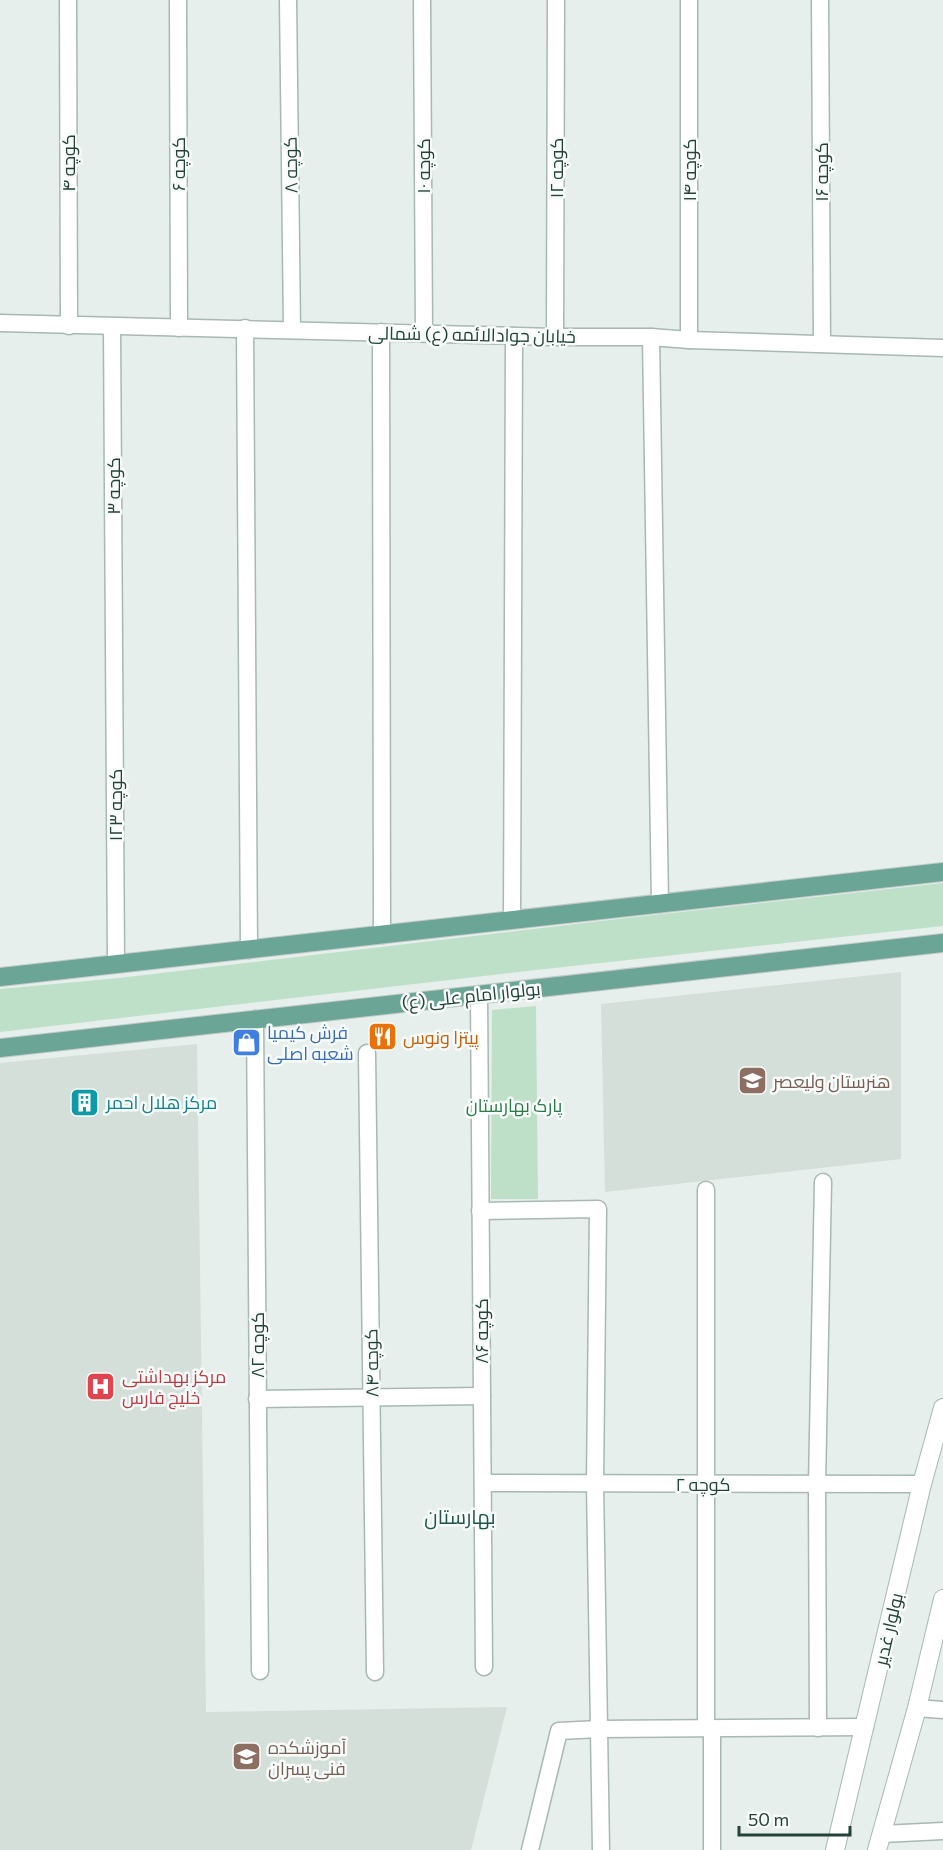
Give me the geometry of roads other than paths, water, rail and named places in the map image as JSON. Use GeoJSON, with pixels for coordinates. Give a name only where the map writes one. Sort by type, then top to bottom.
{"type":"FeatureCollection","features":[{"type":"Feature","properties":{"kind":"main road"},"geometry":{"type":"LineString","coordinates":[[0,977],[943,872]]}},
{"type":"Feature","properties":{"kind":"main road","name":"بولوار امام علی (ع)"},"geometry":{"type":"LineString","coordinates":[[0,1048],[943,943]]}},
{"type":"Feature","properties":{"kind":"street","name":"کوچه ۴"},"geometry":{"type":"LineString","coordinates":[[68,0],[69,326]]}},
{"type":"Feature","properties":{"kind":"street","name":"کوچه ۶"},"geometry":{"type":"LineString","coordinates":[[178,0],[179,328]]}},
{"type":"Feature","properties":{"kind":"street","name":"کوچه ۸"},"geometry":{"type":"LineString","coordinates":[[288,0],[291,329]]}},
{"type":"Feature","properties":{"kind":"street","name":"کوچه ۱۰"},"geometry":{"type":"LineString","coordinates":[[422,0],[424,333]]}},
{"type":"Feature","properties":{"kind":"street","name":"کوچه ۱۲"},"geometry":{"type":"LineString","coordinates":[[555,337],[556,0]]}},
{"type":"Feature","properties":{"kind":"street","name":"کوچه ۱۴"},"geometry":{"type":"LineString","coordinates":[[689,0],[689,340]]}},
{"type":"Feature","properties":{"kind":"street","name":"کوچه ۱۶"},"geometry":{"type":"LineString","coordinates":[[820,0],[822,344]]}},
{"type":"Feature","properties":{"kind":"street","name":"خیابان جوادالائمه (ع) شمالی"},"geometry":{"type":"LineString","coordinates":[[0,323],[555,337],[651,337],[943,348]]}},
{"type":"Feature","properties":{"kind":"street","name":"کوچه ۳"},"geometry":{"type":"LineString","coordinates":[[112,327],[114,645]]}},
{"type":"Feature","properties":{"kind":"street"},"geometry":{"type":"LineString","coordinates":[[245,328],[249,950]]}},
{"type":"Feature","properties":{"kind":"street"},"geometry":{"type":"LineString","coordinates":[[381,332],[382,935]]}},
{"type":"Feature","properties":{"kind":"street"},"geometry":{"type":"LineString","coordinates":[[512,920],[514,336]]}},
{"type":"Feature","properties":{"kind":"street"},"geometry":{"type":"LineString","coordinates":[[651,337],[660,904]]}},
{"type":"Feature","properties":{"kind":"street","name":"کوچه ۱۲۳"},"geometry":{"type":"LineString","coordinates":[[114,645],[116,964]]}},
{"type":"Feature","properties":{"kind":"street","name":"کوچه ۸۶"},"geometry":{"type":"LineString","coordinates":[[479,994],[484,1667]]}},
{"type":"Feature","properties":{"kind":"street","name":"کوچه ۸۲"},"geometry":{"type":"LineString","coordinates":[[255,1019],[260,1671]]}},
{"type":"Feature","properties":{"kind":"street","name":"کوچه ۸۴"},"geometry":{"type":"LineString","coordinates":[[367,1053],[375,1672]]}},
{"type":"Feature","properties":{"kind":"street"},"geometry":{"type":"LineString","coordinates":[[818,1728],[817,1485],[823,1182]]}},
{"type":"Feature","properties":{"kind":"street"},"geometry":{"type":"LineString","coordinates":[[706,1190],[706,1484],[712,1850]]}},
{"type":"Feature","properties":{"kind":"street"},"geometry":{"type":"LineString","coordinates":[[480,1211],[598,1209],[595,1484],[602,1850]]}},
{"type":"Feature","properties":{"kind":"street"},"geometry":{"type":"LineString","coordinates":[[257,1399],[482,1396]]}},
{"type":"Feature","properties":{"kind":"street","name":"بولوار غدیر"},"geometry":{"type":"LineString","coordinates":[[836,1850],[922,1484],[943,1408]]}},
{"type":"Feature","properties":{"kind":"street","name":"کوچه ۲"},"geometry":{"type":"LineString","coordinates":[[483,1483],[922,1484]]}},
{"type":"Feature","properties":{"kind":"street"},"geometry":{"type":"LineString","coordinates":[[943,1599],[917,1708],[880,1842],[943,1831]]}},
{"type":"Feature","properties":{"kind":"street"},"geometry":{"type":"LineString","coordinates":[[917,1708],[943,1710]]}},
{"type":"Feature","properties":{"kind":"street"},"geometry":{"type":"LineString","coordinates":[[530,1850],[559,1731],[599,1728],[865,1727]]}},
{"type":"Feature","properties":{"kind":"place","name":"پیتزا ونوس"},"geometry":{"type":"Point","coordinates":[382,1037]}},
{"type":"Feature","properties":{"kind":"place","name":"فرش کیمیا شعبه اصلی"},"geometry":{"type":"Point","coordinates":[246,1042]}},
{"type":"Feature","properties":{"kind":"place","name":"هنرستان ولیعصر"},"geometry":{"type":"Point","coordinates":[752,1081]}},
{"type":"Feature","properties":{"kind":"place","name":"مرکز هلال احمر"},"geometry":{"type":"Point","coordinates":[85,1102]}},
{"type":"Feature","properties":{"kind":"place","name":"مرکز بهداشتی خلیج فارس"},"geometry":{"type":"Point","coordinates":[101,1386]}},
{"type":"Feature","properties":{"kind":"place","name":"آموزشکده فنی پسران"},"geometry":{"type":"Point","coordinates":[247,1757]}},
{"type":"Feature","properties":{"kind":"district","name":"بهارستان"},"geometry":{"type":"Point","coordinates":[460,1516]}},
{"type":"Feature","properties":{"kind":"park label","name":"پارک بهارستان"},"geometry":{"type":"Point","coordinates":[514,1105]}}]}
